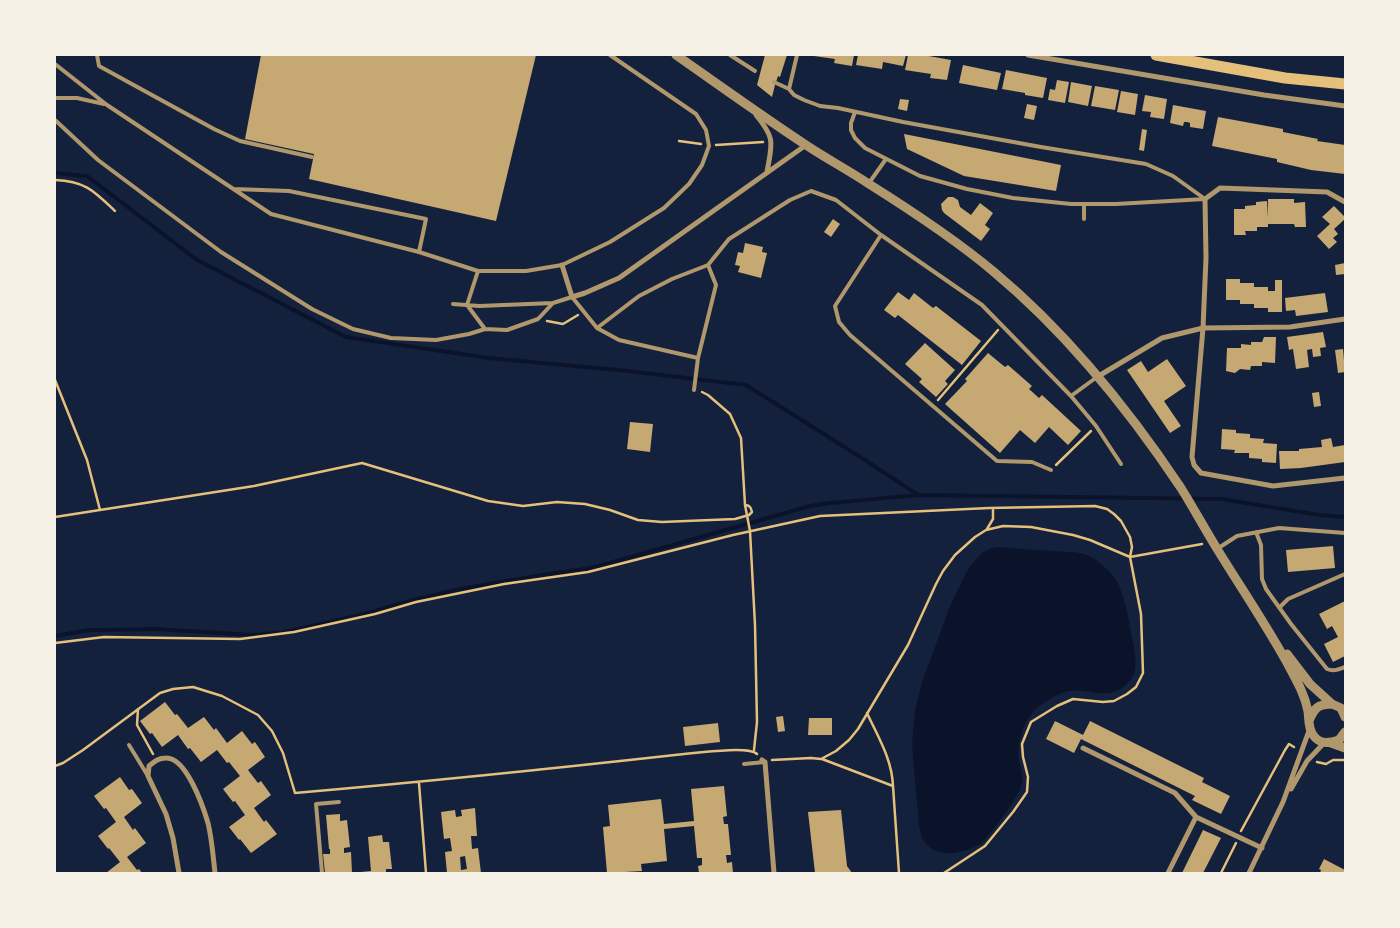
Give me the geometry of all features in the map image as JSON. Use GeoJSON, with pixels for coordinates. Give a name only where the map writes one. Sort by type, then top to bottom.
{"type":"FeatureCollection","features":[{"type":"Feature","properties":{"kind":"main road"},"geometry":{"type":"LineString","coordinates":[[1156,55],[1285,78],[1345,84]]}},
{"type":"Feature","properties":{"kind":"street"},"geometry":{"type":"LineString","coordinates":[[676,55],[806,145],[869,183],[938,229],[994,272],[1036,310],[1064,339],[1120,404],[1156,451],[1183,492],[1262,620],[1302,691],[1308,710],[1312,734],[1318,740],[1345,748]]}},
{"type":"Feature","properties":{"kind":"street"},"geometry":{"type":"LineString","coordinates":[[1028,55],[1264,95],[1345,106]]}},
{"type":"Feature","properties":{"kind":"street"},"geometry":{"type":"LineString","coordinates":[[750,107],[762,122],[772,142],[767,172]]}},
{"type":"Feature","properties":{"kind":"street"},"geometry":{"type":"LineString","coordinates":[[562,264],[572,297],[619,278],[806,145]]}},
{"type":"Feature","properties":{"kind":"street"},"geometry":{"type":"LineString","coordinates":[[1345,202],[1327,192],[1220,188],[1205,200],[1206,258],[1203,328],[1192,461],[1197,470],[1206,475],[1273,486],[1345,478]]}},
{"type":"Feature","properties":{"kind":"street"},"geometry":{"type":"LineString","coordinates":[[1097,377],[1162,338],[1203,328],[1290,327],[1345,319]]}},
{"type":"Feature","properties":{"kind":"street"},"geometry":{"type":"LineString","coordinates":[[1262,620],[1310,684],[1332,704],[1341,708],[1345,716]]}},
{"type":"Feature","properties":{"kind":"street"},"geometry":{"type":"LineString","coordinates":[[1249,873],[1283,802],[1310,725],[1312,714],[1322,704],[1332,704]]}},
{"type":"Feature","properties":{"kind":"street"},"geometry":{"type":"LineString","coordinates":[[1283,802],[1307,761],[1328,743],[1339,740],[1345,732]]}},
{"type":"Feature","properties":{"kind":"street"},"geometry":{"type":"LineString","coordinates":[[1083,748],[1175,793],[1196,817],[1262,848]]}},
{"type":"Feature","properties":{"kind":"street"},"geometry":{"type":"LineString","coordinates":[[178,873],[173,838],[166,814],[148,776],[149,766],[156,760],[166,757],[176,760],[188,775],[198,796],[208,823],[215,873]]}},
{"type":"Feature","properties":{"kind":"street"},"geometry":{"type":"LineString","coordinates":[[764,761],[774,873]]}},
{"type":"Feature","properties":{"kind":"street"},"geometry":{"type":"LineString","coordinates":[[1168,873],[1196,817]]}},
{"type":"Feature","properties":{"kind":"lane"},"geometry":{"type":"LineString","coordinates":[[97,55],[99,66],[214,129],[240,141],[312,157]]}},
{"type":"Feature","properties":{"kind":"lane"},"geometry":{"type":"LineString","coordinates":[[55,64],[107,105],[271,214],[419,252],[478,271],[526,271],[562,264],[610,242],[664,208],[689,184],[702,165],[708,146],[706,130],[696,114],[610,55]]}},
{"type":"Feature","properties":{"kind":"lane"},"geometry":{"type":"LineString","coordinates":[[730,55],[755,72]]}},
{"type":"Feature","properties":{"kind":"lane"},"geometry":{"type":"LineString","coordinates":[[788,89],[797,55]]}},
{"type":"Feature","properties":{"kind":"lane"},"geometry":{"type":"LineString","coordinates":[[774,82],[788,89],[799,98],[820,106],[994,139],[1146,164],[1173,176],[1205,200]]}},
{"type":"Feature","properties":{"kind":"lane"},"geometry":{"type":"LineString","coordinates":[[55,98],[77,98],[107,105]]}},
{"type":"Feature","properties":{"kind":"lane"},"geometry":{"type":"LineString","coordinates":[[855,112],[851,123],[851,130],[855,138],[865,148],[920,176],[967,190],[1013,198],[1084,204],[1205,200]]}},
{"type":"Feature","properties":{"kind":"lane"},"geometry":{"type":"LineString","coordinates":[[55,120],[98,160],[221,252],[320,313],[353,329],[391,338],[436,340],[485,329],[507,330],[538,320],[553,302]]}},
{"type":"Feature","properties":{"kind":"lane"},"geometry":{"type":"LineString","coordinates":[[869,183],[886,159]]}},
{"type":"Feature","properties":{"kind":"lane"},"geometry":{"type":"LineString","coordinates":[[233,189],[289,190],[426,219],[419,252]]}},
{"type":"Feature","properties":{"kind":"lane"},"geometry":{"type":"LineString","coordinates":[[597,328],[639,296],[672,279],[708,265],[729,239],[790,200],[811,191],[836,200],[881,235],[982,305],[1071,396],[1096,426],[1121,464]]}},
{"type":"Feature","properties":{"kind":"lane"},"geometry":{"type":"LineString","coordinates":[[1084,204],[1084,219]]}},
{"type":"Feature","properties":{"kind":"lane"},"geometry":{"type":"LineString","coordinates":[[881,235],[835,306],[839,322],[850,335],[997,462],[1032,462],[1051,470]]}},
{"type":"Feature","properties":{"kind":"lane"},"geometry":{"type":"LineString","coordinates":[[694,388],[698,358],[716,285],[708,265]]}},
{"type":"Feature","properties":{"kind":"lane"},"geometry":{"type":"LineString","coordinates":[[467,306],[478,271]]}},
{"type":"Feature","properties":{"kind":"lane"},"geometry":{"type":"LineString","coordinates":[[453,304],[467,306],[553,302],[572,297],[597,328],[619,340],[698,358]]}},
{"type":"Feature","properties":{"kind":"lane"},"geometry":{"type":"LineString","coordinates":[[467,306],[485,329]]}},
{"type":"Feature","properties":{"kind":"lane"},"geometry":{"type":"LineString","coordinates":[[1071,396],[1097,377]]}},
{"type":"Feature","properties":{"kind":"lane"},"geometry":{"type":"LineString","coordinates":[[1215,545],[1237,536],[1279,528],[1345,532]]}},
{"type":"Feature","properties":{"kind":"lane"},"geometry":{"type":"LineString","coordinates":[[1256,532],[1261,545],[1262,579],[1266,589],[1327,669],[1345,668]]}},
{"type":"Feature","properties":{"kind":"lane"},"geometry":{"type":"LineString","coordinates":[[1336,532],[1345,538]]}},
{"type":"Feature","properties":{"kind":"lane"},"geometry":{"type":"LineString","coordinates":[[1280,607],[1288,599],[1345,574]]}},
{"type":"Feature","properties":{"kind":"lane"},"geometry":{"type":"LineString","coordinates":[[129,745],[148,776]]}},
{"type":"Feature","properties":{"kind":"lane"},"geometry":{"type":"LineString","coordinates":[[744,764],[764,761]]}},
{"type":"Feature","properties":{"kind":"lane"},"geometry":{"type":"LineString","coordinates":[[322,873],[316,804],[339,802]]}},
{"type":"Feature","properties":{"kind":"path"},"geometry":{"type":"LineString","coordinates":[[680,141],[708,146],[767,142]]}},
{"type":"Feature","properties":{"kind":"path"},"geometry":{"type":"LineString","coordinates":[[55,180],[68,180],[84,185],[96,192],[115,211]]}},
{"type":"Feature","properties":{"kind":"path"},"geometry":{"type":"LineString","coordinates":[[538,320],[563,324],[584,312]]}},
{"type":"Feature","properties":{"kind":"path"},"geometry":{"type":"LineString","coordinates":[[933,406],[1002,325]]}},
{"type":"Feature","properties":{"kind":"path"},"geometry":{"type":"LineString","coordinates":[[55,380],[88,460],[100,510]]}},
{"type":"Feature","properties":{"kind":"path"},"geometry":{"type":"LineString","coordinates":[[694,388],[708,395],[730,414],[741,438],[745,505],[749,530],[756,675],[757,722],[754,750]]}},
{"type":"Feature","properties":{"kind":"path"},"geometry":{"type":"LineString","coordinates":[[1051,470],[1096,426]]}},
{"type":"Feature","properties":{"kind":"path"},"geometry":{"type":"LineString","coordinates":[[55,517],[254,486],[362,463],[488,501],[523,506],[557,502],[586,504],[638,520],[662,522],[735,519],[749,515],[752,512],[749,506],[745,505]]}},
{"type":"Feature","properties":{"kind":"path"},"geometry":{"type":"LineString","coordinates":[[55,643],[104,637],[240,639],[294,632],[375,614],[416,602],[504,584],[588,572],[749,530],[820,516],[994,508],[1101,506],[1108,509],[1121,521],[1130,537],[1132,547],[1130,557],[1141,614],[1143,673],[1136,687],[1114,700],[1103,702],[1073,699],[1057,706],[1031,722],[1022,744],[1028,777],[1027,792],[985,846],[944,873]]}},
{"type":"Feature","properties":{"kind":"path"},"geometry":{"type":"LineString","coordinates":[[821,759],[836,751],[858,729],[908,644],[943,571],[955,555],[991,525],[994,508]]}},
{"type":"Feature","properties":{"kind":"path"},"geometry":{"type":"LineString","coordinates":[[986,530],[1003,526],[1032,527],[1090,540],[1130,557],[1215,545]]}},
{"type":"Feature","properties":{"kind":"path"},"geometry":{"type":"LineString","coordinates":[[55,766],[83,750],[160,694],[172,689],[193,687],[222,696],[258,715],[272,731],[283,752],[295,793],[419,783],[742,750],[754,750],[764,761],[821,759],[893,786]]}},
{"type":"Feature","properties":{"kind":"path"},"geometry":{"type":"LineString","coordinates":[[138,709],[138,725],[156,760]]}},
{"type":"Feature","properties":{"kind":"path"},"geometry":{"type":"LineString","coordinates":[[867,712],[888,757],[893,774],[899,873]]}},
{"type":"Feature","properties":{"kind":"path"},"geometry":{"type":"LineString","coordinates":[[1242,828],[1289,744]]}},
{"type":"Feature","properties":{"kind":"path"},"geometry":{"type":"LineString","coordinates":[[1315,761],[1326,764],[1332,760],[1345,760]]}},
{"type":"Feature","properties":{"kind":"path"},"geometry":{"type":"LineString","coordinates":[[419,783],[426,873]]}},
{"type":"Feature","properties":{"kind":"path"},"geometry":{"type":"LineString","coordinates":[[1221,873],[1235,844]]}},
{"type":"Feature","properties":{"kind":"water"},"geometry":{"type":"Polygon","coordinates":[[[1000,547],[1079,553],[1087,555],[1106,568],[1119,586],[1124,599],[1136,662],[1134,674],[1127,684],[1113,692],[1070,691],[1050,699],[1037,708],[1026,722],[1021,734],[1019,761],[1022,783],[1011,805],[982,843],[954,853],[939,852],[926,844],[919,826],[912,745],[915,710],[922,682],[950,606],[968,569],[982,553],[991,548],[1000,547]]]}},
{"type":"Feature","properties":{"kind":"building"},"geometry":{"type":"Polygon","coordinates":[[[261,55],[536,55],[496,221],[309,179],[314,154],[245,139],[261,55]]]}},
{"type":"Feature","properties":{"kind":"building"},"geometry":{"type":"Polygon","coordinates":[[[765,55],[787,55],[772,97],[757,85],[765,55]]]}},
{"type":"Feature","properties":{"kind":"building"},"geometry":{"type":"Polygon","coordinates":[[[814,55],[854,55],[852,66],[834,63],[835,59],[814,55]]]}},
{"type":"Feature","properties":{"kind":"building"},"geometry":{"type":"Polygon","coordinates":[[[858,55],[906,55],[903,66],[883,62],[882,69],[856,65],[858,55]]]}},
{"type":"Feature","properties":{"kind":"building"},"geometry":{"type":"Polygon","coordinates":[[[908,55],[923,55],[951,60],[947,80],[930,78],[931,74],[905,70],[908,55]]]}},
{"type":"Feature","properties":{"kind":"building"},"geometry":{"type":"Polygon","coordinates":[[[963,65],[1001,73],[997,90],[959,83],[963,65]]]}},
{"type":"Feature","properties":{"kind":"building"},"geometry":{"type":"Polygon","coordinates":[[[1006,70],[1047,78],[1043,98],[1002,89],[1006,70]]]}},
{"type":"Feature","properties":{"kind":"building"},"geometry":{"type":"Polygon","coordinates":[[[1057,80],[1069,82],[1065,103],[1048,100],[1050,89],[1055,90],[1057,80]]]}},
{"type":"Feature","properties":{"kind":"building"},"geometry":{"type":"Polygon","coordinates":[[[1071,82],[1092,86],[1088,106],[1068,102],[1071,82]]]}},
{"type":"Feature","properties":{"kind":"building"},"geometry":{"type":"Polygon","coordinates":[[[1095,86],[1119,90],[1115,110],[1091,106],[1095,86]]]}},
{"type":"Feature","properties":{"kind":"building"},"geometry":{"type":"Polygon","coordinates":[[[1121,91],[1138,94],[1135,115],[1117,112],[1121,91]]]}},
{"type":"Feature","properties":{"kind":"building"},"geometry":{"type":"Polygon","coordinates":[[[1145,95],[1167,99],[1164,119],[1150,117],[1151,112],[1142,111],[1145,95]]]}},
{"type":"Feature","properties":{"kind":"building"},"geometry":{"type":"Polygon","coordinates":[[[900,99],[909,100],[907,111],[898,109],[900,99]]]}},
{"type":"Feature","properties":{"kind":"building"},"geometry":{"type":"Polygon","coordinates":[[[1027,104],[1037,106],[1034,120],[1024,118],[1027,104]]]}},
{"type":"Feature","properties":{"kind":"building"},"geometry":{"type":"Polygon","coordinates":[[[1173,105],[1206,111],[1203,129],[1190,127],[1190,123],[1187,122],[1184,122],[1183,126],[1170,123],[1173,105]]]}},
{"type":"Feature","properties":{"kind":"building"},"geometry":{"type":"Polygon","coordinates":[[[1218,117],[1283,129],[1283,132],[1318,139],[1317,141],[1345,145],[1345,174],[1311,170],[1277,162],[1277,159],[1212,146],[1218,117]]]}},
{"type":"Feature","properties":{"kind":"building"},"geometry":{"type":"Polygon","coordinates":[[[1142,129],[1147,130],[1144,151],[1139,150],[1142,129]]]}},
{"type":"Feature","properties":{"kind":"building"},"geometry":{"type":"Polygon","coordinates":[[[904,134],[1061,165],[1056,191],[964,176],[907,149],[904,134]]]}},
{"type":"Feature","properties":{"kind":"building"},"geometry":{"type":"Polygon","coordinates":[[[948,197],[958,200],[960,207],[971,215],[980,203],[993,213],[985,225],[990,229],[981,241],[944,213],[941,204],[948,197]]]}},
{"type":"Feature","properties":{"kind":"building"},"geometry":{"type":"Polygon","coordinates":[[[1268,199],[1294,199],[1294,203],[1305,202],[1306,227],[1295,227],[1294,224],[1268,224],[1268,227],[1257,227],[1257,231],[1245,231],[1246,235],[1234,235],[1234,209],[1245,209],[1245,206],[1256,205],[1256,202],[1267,201],[1268,218],[1268,199]]]}},
{"type":"Feature","properties":{"kind":"building"},"geometry":{"type":"Polygon","coordinates":[[[1334,206],[1345,219],[1334,229],[1338,234],[1333,238],[1337,242],[1329,249],[1317,236],[1330,224],[1322,217],[1334,206]]]}},
{"type":"Feature","properties":{"kind":"building"},"geometry":{"type":"Polygon","coordinates":[[[833,219],[840,224],[831,237],[824,232],[833,219]]]}},
{"type":"Feature","properties":{"kind":"building"},"geometry":{"type":"Polygon","coordinates":[[[745,243],[763,247],[762,252],[767,253],[761,278],[738,272],[740,266],[735,265],[738,252],[743,253],[745,243]]]}},
{"type":"Feature","properties":{"kind":"building"},"geometry":{"type":"Polygon","coordinates":[[[1345,263],[1345,274],[1336,275],[1335,265],[1345,263]]]}},
{"type":"Feature","properties":{"kind":"building"},"geometry":{"type":"Polygon","coordinates":[[[1226,279],[1240,279],[1240,283],[1254,283],[1254,287],[1268,287],[1268,291],[1275,291],[1275,280],[1282,280],[1282,312],[1268,312],[1268,308],[1254,308],[1254,304],[1240,304],[1240,300],[1226,300],[1226,279]]]}},
{"type":"Feature","properties":{"kind":"building"},"geometry":{"type":"Polygon","coordinates":[[[898,292],[909,300],[914,293],[933,308],[936,306],[981,341],[962,365],[898,315],[895,318],[884,310],[898,292]]]}},
{"type":"Feature","properties":{"kind":"building"},"geometry":{"type":"Polygon","coordinates":[[[1325,293],[1328,312],[1296,316],[1295,310],[1286,311],[1285,298],[1325,293]]]}},
{"type":"Feature","properties":{"kind":"building"},"geometry":{"type":"Polygon","coordinates":[[[1323,332],[1326,347],[1320,348],[1321,356],[1313,357],[1312,349],[1307,350],[1309,367],[1296,369],[1293,349],[1289,350],[1287,337],[1323,332]]]}},
{"type":"Feature","properties":{"kind":"building"},"geometry":{"type":"Polygon","coordinates":[[[1264,337],[1276,337],[1275,363],[1262,362],[1262,366],[1251,366],[1250,370],[1240,369],[1235,373],[1226,371],[1227,348],[1241,348],[1241,344],[1251,345],[1251,342],[1262,342],[1264,337]]]}},
{"type":"Feature","properties":{"kind":"building"},"geometry":{"type":"Polygon","coordinates":[[[925,343],[955,370],[945,381],[948,384],[936,397],[919,382],[922,379],[905,364],[925,343]]]}},
{"type":"Feature","properties":{"kind":"building"},"geometry":{"type":"Polygon","coordinates":[[[1343,349],[1345,372],[1338,373],[1335,350],[1343,349]]]}},
{"type":"Feature","properties":{"kind":"building"},"geometry":{"type":"Polygon","coordinates":[[[988,353],[1005,367],[1008,365],[1032,386],[1029,389],[1039,398],[1042,395],[1081,431],[1068,445],[1049,427],[1035,443],[1020,430],[1000,453],[945,404],[967,381],[965,379],[988,353]]]}},
{"type":"Feature","properties":{"kind":"building"},"geometry":{"type":"Polygon","coordinates":[[[1167,359],[1186,386],[1164,401],[1181,426],[1170,433],[1127,370],[1141,361],[1148,372],[1167,359]]]}},
{"type":"Feature","properties":{"kind":"building"},"geometry":{"type":"Polygon","coordinates":[[[1319,392],[1321,406],[1314,407],[1312,393],[1319,392]]]}},
{"type":"Feature","properties":{"kind":"building"},"geometry":{"type":"Polygon","coordinates":[[[630,422],[653,424],[650,452],[627,449],[630,422]]]}},
{"type":"Feature","properties":{"kind":"building"},"geometry":{"type":"Polygon","coordinates":[[[1222,429],[1250,434],[1250,438],[1264,439],[1263,443],[1277,444],[1276,463],[1262,462],[1262,459],[1249,458],[1249,453],[1234,453],[1235,450],[1221,449],[1222,429]]]}},
{"type":"Feature","properties":{"kind":"building"},"geometry":{"type":"Polygon","coordinates":[[[1331,438],[1333,447],[1345,445],[1345,462],[1280,469],[1279,451],[1299,451],[1299,449],[1322,447],[1321,440],[1331,438]]]}},
{"type":"Feature","properties":{"kind":"building"},"geometry":{"type":"Polygon","coordinates":[[[1333,546],[1335,568],[1288,572],[1286,550],[1333,546]]]}},
{"type":"Feature","properties":{"kind":"building"},"geometry":{"type":"Polygon","coordinates":[[[1345,601],[1345,656],[1333,662],[1324,644],[1338,637],[1332,626],[1327,629],[1319,614],[1345,601]]]}},
{"type":"Feature","properties":{"kind":"building"},"geometry":{"type":"Polygon","coordinates":[[[165,702],[188,728],[204,717],[214,730],[216,728],[227,743],[242,731],[252,744],[255,742],[265,757],[248,770],[258,783],[261,781],[271,795],[254,808],[264,822],[266,820],[277,834],[251,853],[229,827],[245,815],[223,789],[240,776],[229,762],[227,763],[217,750],[201,762],[178,735],[162,747],[140,721],[165,702]]]}},
{"type":"Feature","properties":{"kind":"building"},"geometry":{"type":"Polygon","coordinates":[[[783,716],[785,731],[778,732],[776,717],[783,716]]]}},
{"type":"Feature","properties":{"kind":"building"},"geometry":{"type":"Polygon","coordinates":[[[809,718],[832,718],[832,735],[808,735],[809,718]]]}},
{"type":"Feature","properties":{"kind":"building"},"geometry":{"type":"Polygon","coordinates":[[[1055,721],[1083,735],[1090,721],[1204,778],[1202,782],[1230,796],[1221,814],[1192,800],[1195,796],[1081,739],[1074,753],[1046,739],[1055,721]]]}},
{"type":"Feature","properties":{"kind":"building"},"geometry":{"type":"Polygon","coordinates":[[[718,723],[720,742],[685,746],[683,727],[718,723]]]}},
{"type":"Feature","properties":{"kind":"building"},"geometry":{"type":"Polygon","coordinates":[[[120,777],[129,790],[132,789],[142,803],[124,817],[133,830],[135,828],[146,843],[127,857],[137,870],[139,869],[142,873],[106,873],[120,862],[98,836],[116,822],[94,796],[120,777]]]}},
{"type":"Feature","properties":{"kind":"building"},"geometry":{"type":"Polygon","coordinates":[[[724,786],[727,816],[723,817],[724,824],[728,824],[731,855],[726,855],[727,863],[732,862],[733,873],[699,873],[698,866],[702,865],[702,858],[697,858],[694,826],[664,829],[667,861],[641,864],[642,871],[607,873],[603,827],[610,826],[608,805],[661,799],[664,824],[694,821],[691,789],[724,786]]]}},
{"type":"Feature","properties":{"kind":"building"},"geometry":{"type":"Polygon","coordinates":[[[475,808],[477,836],[471,836],[472,849],[478,848],[481,873],[447,873],[445,852],[452,851],[450,838],[444,839],[441,812],[455,810],[456,817],[462,816],[461,810],[475,808]],[[465,856],[460,857],[461,870],[467,869],[465,856]]]}},
{"type":"Feature","properties":{"kind":"building"},"geometry":{"type":"Polygon","coordinates":[[[841,810],[847,866],[852,873],[815,873],[808,812],[841,810]]]}},
{"type":"Feature","properties":{"kind":"building"},"geometry":{"type":"Polygon","coordinates":[[[340,814],[340,821],[347,820],[350,847],[344,848],[344,853],[351,852],[352,873],[325,873],[323,854],[330,854],[326,815],[340,814]]]}},
{"type":"Feature","properties":{"kind":"building"},"geometry":{"type":"Polygon","coordinates":[[[1203,830],[1221,838],[1203,873],[1182,873],[1203,830]]]}},
{"type":"Feature","properties":{"kind":"building"},"geometry":{"type":"Polygon","coordinates":[[[382,835],[383,842],[389,842],[392,869],[386,869],[386,873],[361,873],[371,871],[368,837],[382,835]]]}},
{"type":"Feature","properties":{"kind":"building"},"geometry":{"type":"Polygon","coordinates":[[[1324,859],[1345,870],[1345,873],[1320,873],[1321,870],[1319,869],[1324,859]]]}},
{"type":"Feature","properties":{"kind":"waterway"},"geometry":{"type":"LineString","coordinates":[[55,173],[87,176],[197,260],[346,337],[489,358],[628,371],[746,385],[918,495]]}},
{"type":"Feature","properties":{"kind":"waterway"},"geometry":{"type":"LineString","coordinates":[[55,636],[90,630],[155,629],[253,635],[285,632],[365,614],[460,589],[592,568],[810,506],[830,503],[918,495],[1221,499],[1320,515],[1345,517]]}}]}
